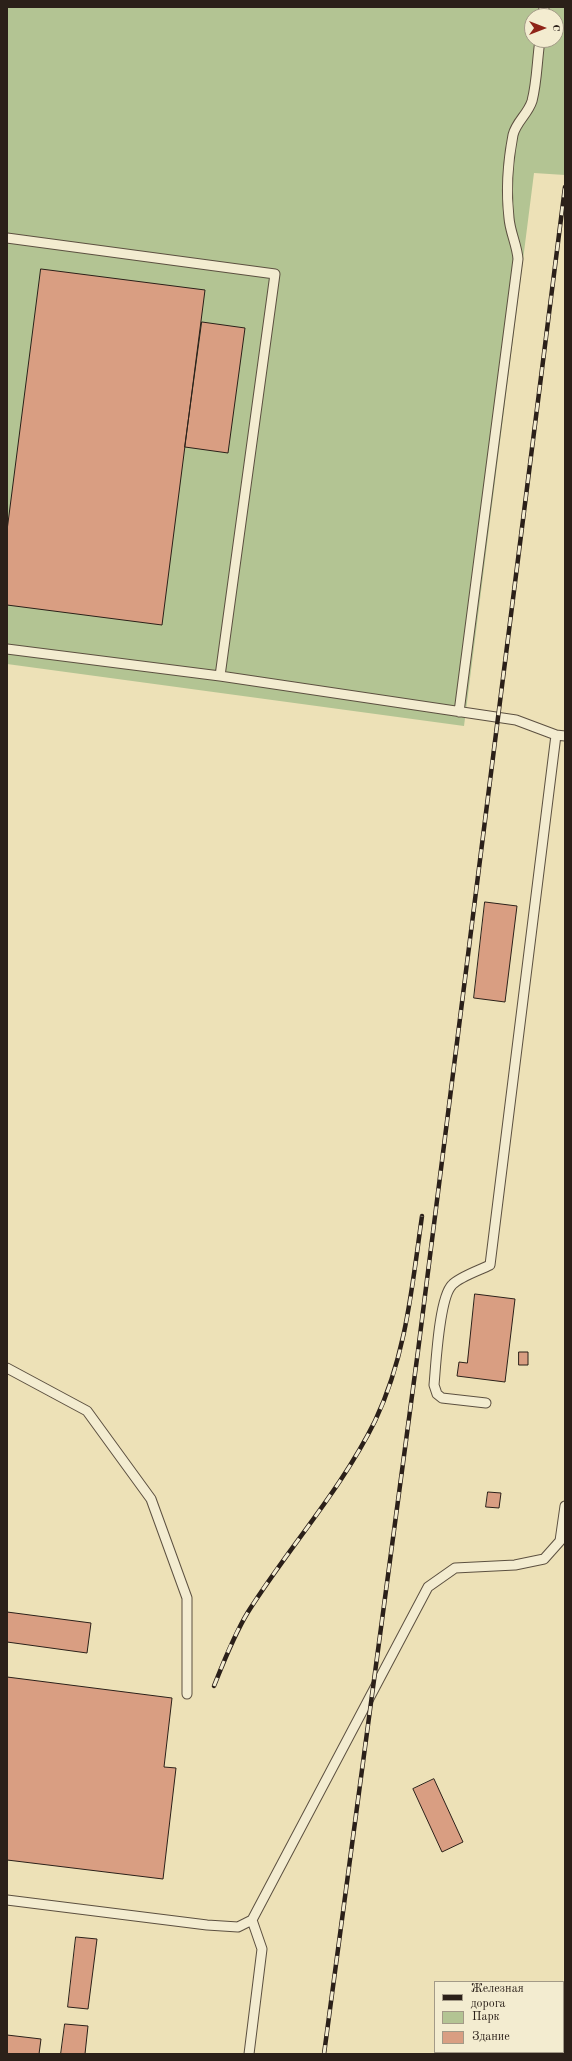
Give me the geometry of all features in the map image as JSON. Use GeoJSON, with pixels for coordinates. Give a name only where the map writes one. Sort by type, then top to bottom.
{"type":"FeatureCollection","features":[{"type":"Feature","properties":{"kind":"lane"},"geometry":{"type":"LineString","coordinates":[[459,712],[518,259],[517,246],[509,220],[508,200],[512,148],[517,125],[527,112],[532,100],[539,48]]}},
{"type":"Feature","properties":{"kind":"lane"},"geometry":{"type":"LineString","coordinates":[[7,238],[275,274],[220,676]]}},
{"type":"Feature","properties":{"kind":"lane"},"geometry":{"type":"LineString","coordinates":[[7,649],[220,676],[516,720],[561,736],[490,1265],[453,1284],[448,1290],[443,1305],[434,1384],[437,1394],[442,1398],[486,1403]]}},
{"type":"Feature","properties":{"kind":"lane"},"geometry":{"type":"LineString","coordinates":[[7,1368],[87,1411],[151,1500],[187,1598],[187,1694]]}},
{"type":"Feature","properties":{"kind":"lane"},"geometry":{"type":"LineString","coordinates":[[7,1900],[207,1925],[238,1927],[252,1920],[428,1587],[455,1568],[515,1565],[544,1559],[560,1541],[565,1506]]}},
{"type":"Feature","properties":{"kind":"lane"},"geometry":{"type":"LineString","coordinates":[[249,2054],[262,1948],[252,1920]]}},
{"type":"Feature","properties":{"kind":"green space"},"geometry":{"type":"Polygon","coordinates":[[[7,7],[565,7],[565,175],[534,173],[464,726],[7,664],[7,7]]]}},
{"type":"Feature","properties":{"kind":"building"},"geometry":{"type":"Polygon","coordinates":[[[41,269],[205,290],[162,625],[7,605],[7,531],[41,269]]]}},
{"type":"Feature","properties":{"kind":"building"},"geometry":{"type":"Polygon","coordinates":[[[202,322],[245,328],[228,453],[185,447],[202,322]]]}},
{"type":"Feature","properties":{"kind":"building"},"geometry":{"type":"Polygon","coordinates":[[[485,902],[517,906],[505,1002],[474,998],[485,902]]]}},
{"type":"Feature","properties":{"kind":"building"},"geometry":{"type":"Polygon","coordinates":[[[475,1294],[515,1299],[505,1382],[457,1376],[459,1362],[467,1363],[475,1294]]]}},
{"type":"Feature","properties":{"kind":"building"},"geometry":{"type":"Polygon","coordinates":[[[519,1352],[528,1352],[528,1365],[519,1365],[519,1352]]]}},
{"type":"Feature","properties":{"kind":"building"},"geometry":{"type":"Polygon","coordinates":[[[488,1492],[501,1493],[499,1508],[486,1507],[488,1492]]]}},
{"type":"Feature","properties":{"kind":"building"},"geometry":{"type":"Polygon","coordinates":[[[7,1612],[91,1623],[87,1653],[7,1642],[7,1612]]]}},
{"type":"Feature","properties":{"kind":"building"},"geometry":{"type":"Polygon","coordinates":[[[7,1677],[172,1698],[164,1767],[176,1768],[163,1879],[7,1860],[7,1677]]]}},
{"type":"Feature","properties":{"kind":"building"},"geometry":{"type":"Polygon","coordinates":[[[434,1779],[463,1842],[442,1852],[413,1789],[434,1779]]]}},
{"type":"Feature","properties":{"kind":"building"},"geometry":{"type":"Polygon","coordinates":[[[76,1937],[97,1939],[88,2009],[68,2007],[76,1937]]]}},
{"type":"Feature","properties":{"kind":"building"},"geometry":{"type":"Polygon","coordinates":[[[65,2024],[88,2026],[85,2054],[61,2054],[65,2024]]]}},
{"type":"Feature","properties":{"kind":"building"},"geometry":{"type":"Polygon","coordinates":[[[7,2035],[41,2039],[39,2054],[7,2054],[7,2035]]]}},
{"type":"Feature","properties":{"kind":"railway"},"geometry":{"type":"LineString","coordinates":[[324,2054],[418,1351],[565,187]]}},
{"type":"Feature","properties":{"kind":"railway"},"geometry":{"type":"LineString","coordinates":[[214,1686],[225,1658],[248,1612],[347,1471],[375,1421],[386,1396],[401,1346],[411,1295],[422,1216]]}}]}
